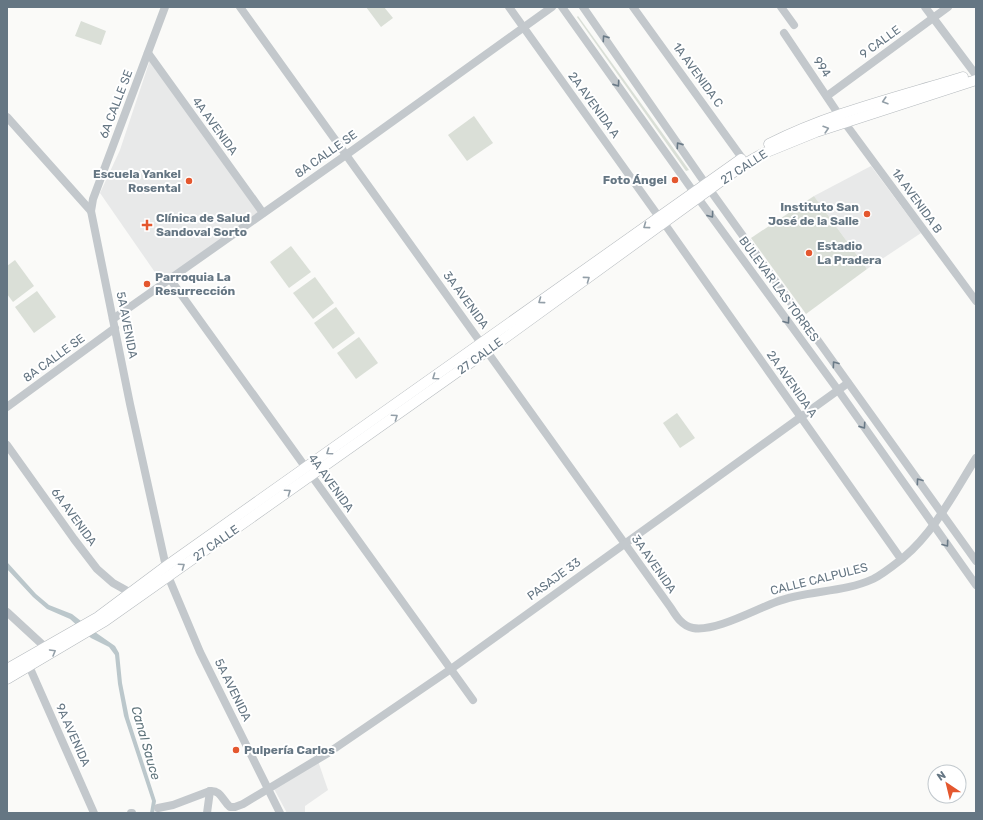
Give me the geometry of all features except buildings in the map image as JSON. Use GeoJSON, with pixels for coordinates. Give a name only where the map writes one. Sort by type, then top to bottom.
{"type":"FeatureCollection","features":[{"type":"Feature","properties":{"kind":"main road","name":"27 CALLE"},"geometry":{"type":"LineString","coordinates":[[7,679],[101,619],[309,472],[696,195],[705,183],[742,158],[783,137],[976,76]]}},
{"type":"Feature","properties":{"kind":"main road","name":"27 CALLE"},"geometry":{"type":"LineString","coordinates":[[705,183],[762,154],[816,132],[842,119]]}},
{"type":"Feature","properties":{"kind":"main road","name":"27 CALLE"},"geometry":{"type":"LineString","coordinates":[[101,619],[131,593],[167,572]]}},
{"type":"Feature","properties":{"kind":"main road","name":"27 CALLE"},"geometry":{"type":"LineString","coordinates":[[7,669],[45,647],[71,637]]}},
{"type":"Feature","properties":{"kind":"street","name":"6A CALLE SE"},"geometry":{"type":"LineString","coordinates":[[90,211],[93,199],[165,7]]}},
{"type":"Feature","properties":{"kind":"street","name":"3A AVENIDA"},"geometry":{"type":"LineString","coordinates":[[240,7],[671,608]]}},
{"type":"Feature","properties":{"kind":"street","name":"2A AVENIDA A"},"geometry":{"type":"LineString","coordinates":[[509,7],[901,559]]}},
{"type":"Feature","properties":{"kind":"street","name":"8A CALLE SE"},"geometry":{"type":"LineString","coordinates":[[113,319],[346,155],[552,7]]}},
{"type":"Feature","properties":{"kind":"street","name":"BULEVAR LAS TORRES"},"geometry":{"type":"LineString","coordinates":[[562,7],[838,390],[976,585]]}},
{"type":"Feature","properties":{"kind":"street","name":"BULEVAR LAS TORRES"},"geometry":{"type":"LineString","coordinates":[[583,7],[705,183],[976,561]]}},
{"type":"Feature","properties":{"kind":"street","name":"1A AVENIDA C"},"geometry":{"type":"LineString","coordinates":[[633,7],[742,158]]}},
{"type":"Feature","properties":{"kind":"street"},"geometry":{"type":"LineString","coordinates":[[781,7],[794,25]]}},
{"type":"Feature","properties":{"kind":"street"},"geometry":{"type":"LineString","coordinates":[[925,7],[976,76]]}},
{"type":"Feature","properties":{"kind":"street","name":"9 CALLE"},"geometry":{"type":"LineString","coordinates":[[827,96],[948,7]]}},
{"type":"Feature","properties":{"kind":"street","name":"994"},"geometry":{"type":"LineString","coordinates":[[784,32],[842,119]]}},
{"type":"Feature","properties":{"kind":"street","name":"4A AVENIDA"},"geometry":{"type":"LineString","coordinates":[[148,53],[263,213]]}},
{"type":"Feature","properties":{"kind":"street","name":"5A AVENIDA"},"geometry":{"type":"LineString","coordinates":[[7,117],[90,211],[167,572],[200,652],[280,813]]}},
{"type":"Feature","properties":{"kind":"street","name":"1A AVENIDA B"},"geometry":{"type":"LineString","coordinates":[[842,119],[976,301]]}},
{"type":"Feature","properties":{"kind":"street","name":"4A AVENIDA"},"geometry":{"type":"LineString","coordinates":[[170,279],[473,700]]}},
{"type":"Feature","properties":{"kind":"street","name":"8A CALLE SE"},"geometry":{"type":"LineString","coordinates":[[7,407],[115,328]]}},
{"type":"Feature","properties":{"kind":"street","name":"PASAJE 33"},"geometry":{"type":"LineString","coordinates":[[210,792],[218,792],[226,804],[230,807],[235,807],[268,789],[328,752],[450,669],[800,416],[848,383]]}},
{"type":"Feature","properties":{"kind":"street","name":"6A AVENIDA"},"geometry":{"type":"LineString","coordinates":[[7,445],[97,569],[113,583],[131,593]]}},
{"type":"Feature","properties":{"kind":"street","name":"CALLE CALPULES"},"geometry":{"type":"LineString","coordinates":[[671,608],[678,618],[687,626],[701,628],[724,623],[777,601],[865,582],[874,578],[901,559],[918,544],[942,513],[976,458]]}},
{"type":"Feature","properties":{"kind":"street"},"geometry":{"type":"LineString","coordinates":[[968,573],[970,567],[976,565]]}},
{"type":"Feature","properties":{"kind":"street"},"geometry":{"type":"LineString","coordinates":[[7,612],[45,647]]}},
{"type":"Feature","properties":{"kind":"street","name":"9A AVENIDA"},"geometry":{"type":"LineString","coordinates":[[29,666],[94,813]]}},
{"type":"Feature","properties":{"kind":"street"},"geometry":{"type":"LineString","coordinates":[[158,808],[173,805],[210,792],[208,813]]}},
{"type":"Feature","properties":{"kind":"shaded area"},"geometry":{"type":"Polygon","coordinates":[[[366,7],[384,7],[393,18],[381,27],[366,7]]]}},
{"type":"Feature","properties":{"kind":"shaded area"},"geometry":{"type":"Polygon","coordinates":[[[578,16],[689,170],[686,171],[577,17],[578,16]]]}},
{"type":"Feature","properties":{"kind":"shaded area"},"geometry":{"type":"Polygon","coordinates":[[[81,21],[106,31],[101,45],[75,36],[81,21]]]}},
{"type":"Feature","properties":{"kind":"shaded area","name":"Escuela Yankel Rosental"},"geometry":{"type":"Polygon","coordinates":[[[150,60],[259,212],[161,281],[100,193],[120,150],[150,60]]]}},
{"type":"Feature","properties":{"kind":"shaded area"},"geometry":{"type":"Polygon","coordinates":[[[474,116],[493,143],[467,161],[448,135],[474,116]]]}},
{"type":"Feature","properties":{"kind":"shaded area","name":"Instituto San José de la Salle"},"geometry":{"type":"Polygon","coordinates":[[[871,166],[921,233],[867,269],[814,196],[871,166]]]}},
{"type":"Feature","properties":{"kind":"shaded area","name":"Estadio La Pradera"},"geometry":{"type":"Polygon","coordinates":[[[814,196],[867,269],[806,314],[751,238],[814,196]]]}},
{"type":"Feature","properties":{"kind":"shaded area"},"geometry":{"type":"Polygon","coordinates":[[[291,246],[311,272],[289,288],[270,262],[291,246]]]}},
{"type":"Feature","properties":{"kind":"shaded area"},"geometry":{"type":"Polygon","coordinates":[[[15,260],[34,286],[13,302],[7,294],[7,266],[15,260]]]}},
{"type":"Feature","properties":{"kind":"shaded area"},"geometry":{"type":"Polygon","coordinates":[[[315,277],[334,303],[313,319],[293,293],[315,277]]]}},
{"type":"Feature","properties":{"kind":"shaded area"},"geometry":{"type":"Polygon","coordinates":[[[37,291],[56,317],[34,333],[15,307],[37,291]]]}},
{"type":"Feature","properties":{"kind":"shaded area"},"geometry":{"type":"Polygon","coordinates":[[[336,307],[355,333],[333,349],[314,323],[336,307]]]}},
{"type":"Feature","properties":{"kind":"shaded area"},"geometry":{"type":"Polygon","coordinates":[[[359,337],[378,363],[356,379],[337,353],[359,337]]]}},
{"type":"Feature","properties":{"kind":"shaded area"},"geometry":{"type":"Polygon","coordinates":[[[677,413],[695,438],[680,448],[663,423],[677,413]]]}},
{"type":"Feature","properties":{"kind":"shaded area"},"geometry":{"type":"Polygon","coordinates":[[[7,562],[36,594],[49,605],[72,614],[115,646],[119,653],[122,683],[129,718],[156,801],[154,813],[150,813],[152,801],[124,716],[118,684],[115,655],[109,647],[91,638],[70,619],[47,609],[33,597],[7,569],[7,562]]]}},
{"type":"Feature","properties":{"kind":"shaded area"},"geometry":{"type":"Polygon","coordinates":[[[318,761],[328,790],[305,806],[305,813],[287,813],[273,787],[318,761]]]}},
{"type":"Feature","properties":{"kind":"place","name":"Foto Ángel"},"geometry":{"type":"Point","coordinates":[675,180]}},
{"type":"Feature","properties":{"kind":"place","name":"Escuela Yankel Rosental"},"geometry":{"type":"Point","coordinates":[189,181]}},
{"type":"Feature","properties":{"kind":"place","name":"Instituto San José de la Salle"},"geometry":{"type":"Point","coordinates":[867,214]}},
{"type":"Feature","properties":{"kind":"place","name":"Clínica de Salud Sandoval Sorto"},"geometry":{"type":"Point","coordinates":[147,225]}},
{"type":"Feature","properties":{"kind":"place","name":"Estadio La Pradera"},"geometry":{"type":"Point","coordinates":[809,253]}},
{"type":"Feature","properties":{"kind":"place","name":"Parroquia La Resurrección"},"geometry":{"type":"Point","coordinates":[147,284]}},
{"type":"Feature","properties":{"kind":"place","name":"Pulpería Carlos"},"geometry":{"type":"Point","coordinates":[236,750]}},
{"type":"Feature","properties":{"kind":"water label","name":"Canal Sauce"},"geometry":{"type":"Point","coordinates":[146,743]}}]}
